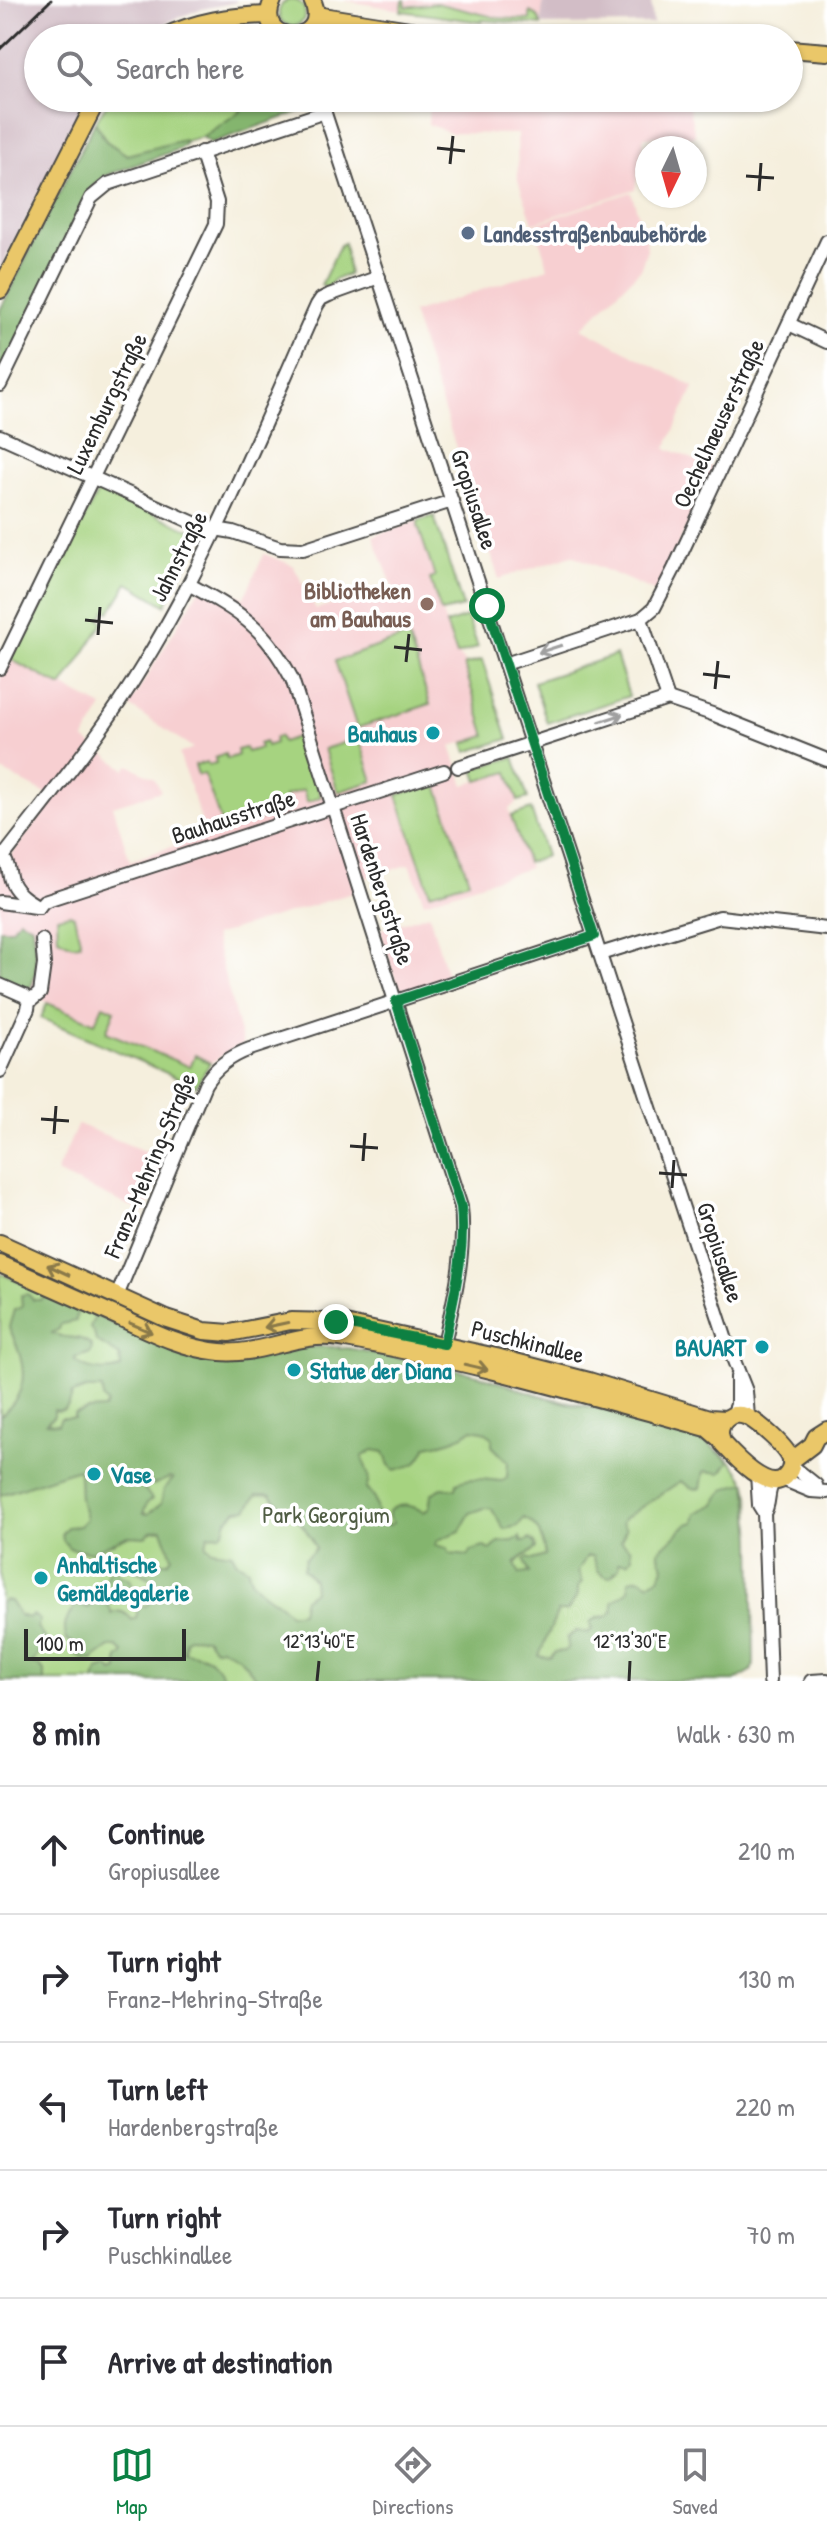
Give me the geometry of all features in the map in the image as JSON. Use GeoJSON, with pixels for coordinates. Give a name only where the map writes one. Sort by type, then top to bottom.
{"type":"FeatureCollection","features":[{"type":"Feature","properties":{"kind":"main road"},"geometry":{"type":"LineString","coordinates":[[314,7],[394,24]]}},
{"type":"Feature","properties":{"kind":"main road"},"geometry":{"type":"LineString","coordinates":[[194,24],[271,8]]}},
{"type":"Feature","properties":{"kind":"main road"},"geometry":{"type":"LineString","coordinates":[[803,50],[827,52]]}},
{"type":"Feature","properties":{"kind":"main road"},"geometry":{"type":"LineString","coordinates":[[0,290],[91,112]]}},
{"type":"Feature","properties":{"kind":"main road","name":"Puschkinallee"},"geometry":{"type":"LineString","coordinates":[[0,1243],[177,1323],[216,1333],[245,1331],[291,1321],[319,1320],[444,1344],[589,1381],[710,1418],[735,1417]]}},
{"type":"Feature","properties":{"kind":"main road","name":"Puschkinallee"},"geometry":{"type":"LineString","coordinates":[[0,1264],[153,1333],[198,1348],[236,1352],[305,1337],[331,1337],[434,1357],[707,1428],[757,1474],[784,1467]]}},
{"type":"Feature","properties":{"kind":"main road"},"geometry":{"type":"LineString","coordinates":[[720,1439],[720,1427],[735,1417],[784,1467],[806,1438],[821,1434]]}},
{"type":"Feature","properties":{"kind":"street"},"geometry":{"type":"LineString","coordinates":[[0,385],[94,194],[108,184],[325,112]]}},
{"type":"Feature","properties":{"kind":"street","name":"Gropiusallee"},"geometry":{"type":"LineString","coordinates":[[325,112],[746,1391],[735,1417]]}},
{"type":"Feature","properties":{"kind":"street","name":"Luxemburgstraße"},"geometry":{"type":"LineString","coordinates":[[0,668],[216,224],[217,202],[201,152]]}},
{"type":"Feature","properties":{"kind":"street","name":"Oechelhaeuserstraße"},"geometry":{"type":"LineString","coordinates":[[641,619],[654,608],[674,569],[827,241]]}},
{"type":"Feature","properties":{"kind":"street","name":"Jahnstraße"},"geometry":{"type":"LineString","coordinates":[[2,859],[111,714],[143,667],[190,585],[317,305],[329,295],[379,277]]}},
{"type":"Feature","properties":{"kind":"street"},"geometry":{"type":"LineString","coordinates":[[789,324],[827,342]]}},
{"type":"Feature","properties":{"kind":"street"},"geometry":{"type":"LineString","coordinates":[[0,436],[203,527],[233,532],[280,548],[303,549],[452,501]]}},
{"type":"Feature","properties":{"kind":"street","name":"Hardenbergstraße"},"geometry":{"type":"LineString","coordinates":[[190,585],[246,617],[271,643],[292,679],[461,1207],[463,1246],[444,1344]]}},
{"type":"Feature","properties":{"kind":"street"},"geometry":{"type":"LineString","coordinates":[[505,664],[641,619],[668,699]]}},
{"type":"Feature","properties":{"kind":"street"},"geometry":{"type":"LineString","coordinates":[[458,767],[668,699],[827,760]]}},
{"type":"Feature","properties":{"kind":"street","name":"Bauhausstraße"},"geometry":{"type":"LineString","coordinates":[[39,907],[44,901],[444,771]]}},
{"type":"Feature","properties":{"kind":"street"},"geometry":{"type":"LineString","coordinates":[[2,859],[7,860],[12,883],[19,893],[39,907]]}},
{"type":"Feature","properties":{"kind":"street"},"geometry":{"type":"LineString","coordinates":[[0,902],[39,907]]}},
{"type":"Feature","properties":{"kind":"street"},"geometry":{"type":"LineString","coordinates":[[600,954],[720,917],[827,929]]}},
{"type":"Feature","properties":{"kind":"street","name":"Franz-Mehring-Straße"},"geometry":{"type":"LineString","coordinates":[[117,1296],[205,1084],[217,1067],[239,1053],[594,936]]}},
{"type":"Feature","properties":{"kind":"street"},"geometry":{"type":"LineString","coordinates":[[29,1002],[40,993],[44,964],[42,940]]}},
{"type":"Feature","properties":{"kind":"street"},"geometry":{"type":"LineString","coordinates":[[0,985],[25,996],[29,1002],[0,1071]]}},
{"type":"Feature","properties":{"kind":"street"},"geometry":{"type":"LineString","coordinates":[[764,1513],[768,1507],[770,1487],[784,1467],[822,1491]]}},
{"type":"Feature","properties":{"kind":"street"},"geometry":{"type":"LineString","coordinates":[[757,1474],[759,1505],[764,1513],[770,1681]]}},
{"type":"Feature","properties":{"kind":"street"},"geometry":{"type":"LineString","coordinates":[[811,1681],[827,1680]]}},
{"type":"Feature","properties":{"kind":"shaded area"},"geometry":{"type":"Polygon","coordinates":[[[0,0],[236,0],[198,10],[165,24],[24,24],[24,112],[81,112],[0,270],[0,0]]]}},
{"type":"Feature","properties":{"kind":"shaded area"},"geometry":{"type":"Polygon","coordinates":[[[342,0],[543,0],[541,24],[454,19],[342,0]]]}},
{"type":"Feature","properties":{"kind":"shaded area"},"geometry":{"type":"Polygon","coordinates":[[[543,0],[651,0],[653,24],[541,24],[543,0]]]}},
{"type":"Feature","properties":{"kind":"shaded area"},"geometry":{"type":"Polygon","coordinates":[[[428,112],[690,112],[695,136],[635,136],[635,189],[533,223],[518,180],[517,134],[450,133],[428,124],[428,112]]]}},
{"type":"Feature","properties":{"kind":"shaded area"},"geometry":{"type":"Polygon","coordinates":[[[631,192],[646,239],[647,249],[640,270],[582,328],[694,387],[666,448],[714,468],[656,592],[572,555],[499,579],[412,313],[548,268],[535,224],[631,192]]]}},
{"type":"Feature","properties":{"kind":"shaded area"},"geometry":{"type":"Polygon","coordinates":[[[418,521],[435,578],[430,580],[457,654],[463,661],[486,736],[451,746],[464,785],[477,781],[474,769],[514,757],[528,798],[518,801],[509,809],[511,816],[531,809],[546,856],[527,863],[529,868],[424,902],[410,864],[363,879],[365,889],[214,936],[243,1044],[210,1063],[196,1086],[41,1018],[47,1003],[29,990],[0,977],[0,869],[54,798],[0,770],[0,678],[10,659],[103,707],[84,739],[125,769],[129,765],[154,778],[161,791],[113,806],[130,861],[206,835],[179,754],[193,748],[129,706],[206,578],[244,598],[264,554],[293,565],[316,609],[393,587],[373,536],[418,521]]]}},
{"type":"Feature","properties":{"kind":"shaded area"},"geometry":{"type":"Polygon","coordinates":[[[429,914],[448,979],[400,996],[380,930],[429,914]]]}},
{"type":"Feature","properties":{"kind":"shaded area"},"geometry":{"type":"Polygon","coordinates":[[[78,1124],[166,1160],[145,1213],[56,1173],[78,1124]]]}},
{"type":"Feature","properties":{"kind":"green space"},"geometry":{"type":"Polygon","coordinates":[[[287,1],[297,1],[304,8],[304,18],[298,24],[286,24],[280,18],[280,8],[287,1]]]}},
{"type":"Feature","properties":{"kind":"green space"},"geometry":{"type":"Polygon","coordinates":[[[403,1],[406,7],[436,3],[498,18],[530,20],[530,12],[538,16],[541,24],[481,22],[401,11],[403,1]]]}},
{"type":"Feature","properties":{"kind":"green space"},"geometry":{"type":"Polygon","coordinates":[[[102,112],[240,112],[202,137],[127,155],[106,141],[95,122],[102,112]]]}},
{"type":"Feature","properties":{"kind":"green space"},"geometry":{"type":"Polygon","coordinates":[[[240,112],[299,112],[211,143],[202,137],[240,112]]]}},
{"type":"Feature","properties":{"kind":"green space"},"geometry":{"type":"Polygon","coordinates":[[[95,122],[106,141],[127,155],[183,140],[187,142],[179,149],[107,175],[92,188],[81,205],[0,381],[0,310],[95,122]]]}},
{"type":"Feature","properties":{"kind":"green space"},"geometry":{"type":"Polygon","coordinates":[[[344,243],[349,274],[334,280],[327,288],[321,285],[340,245],[344,243]]]}},
{"type":"Feature","properties":{"kind":"green space"},"geometry":{"type":"Polygon","coordinates":[[[99,490],[197,533],[199,539],[165,605],[128,583],[110,612],[106,610],[100,619],[104,622],[62,687],[10,659],[99,490]]]}},
{"type":"Feature","properties":{"kind":"green space"},"geometry":{"type":"Polygon","coordinates":[[[434,516],[463,607],[441,612],[430,579],[435,577],[418,526],[418,521],[434,516]]]}},
{"type":"Feature","properties":{"kind":"green space"},"geometry":{"type":"Polygon","coordinates":[[[467,617],[478,647],[457,655],[446,624],[467,617]]]}},
{"type":"Feature","properties":{"kind":"green space"},"geometry":{"type":"Polygon","coordinates":[[[408,636],[430,704],[357,728],[335,661],[408,636]]]}},
{"type":"Feature","properties":{"kind":"green space"},"geometry":{"type":"Polygon","coordinates":[[[616,655],[629,696],[547,723],[534,682],[616,655]]]}},
{"type":"Feature","properties":{"kind":"green space"},"geometry":{"type":"Polygon","coordinates":[[[482,660],[508,739],[467,752],[464,743],[486,736],[464,665],[482,660]]]}},
{"type":"Feature","properties":{"kind":"green space"},"geometry":{"type":"Polygon","coordinates":[[[298,731],[321,797],[307,802],[303,790],[285,796],[289,809],[224,831],[204,774],[198,775],[195,765],[216,763],[215,758],[225,754],[227,759],[238,755],[237,750],[245,748],[247,752],[260,748],[259,744],[265,742],[266,746],[275,743],[274,738],[279,736],[282,742],[299,736],[298,731]]]}},
{"type":"Feature","properties":{"kind":"green space"},"geometry":{"type":"Polygon","coordinates":[[[359,738],[373,781],[338,792],[324,749],[359,738]]]}},
{"type":"Feature","properties":{"kind":"green space"},"geometry":{"type":"Polygon","coordinates":[[[514,757],[528,798],[518,801],[508,772],[478,781],[474,769],[514,757]]]}},
{"type":"Feature","properties":{"kind":"green space"},"geometry":{"type":"Polygon","coordinates":[[[436,782],[469,881],[430,893],[397,795],[436,782]]]}},
{"type":"Feature","properties":{"kind":"green space"},"geometry":{"type":"Polygon","coordinates":[[[531,809],[546,856],[527,863],[511,816],[531,809]]]}},
{"type":"Feature","properties":{"kind":"green space"},"geometry":{"type":"Polygon","coordinates":[[[74,916],[81,944],[72,945],[58,938],[57,917],[74,916]]]}},
{"type":"Feature","properties":{"kind":"green space"},"geometry":{"type":"Polygon","coordinates":[[[19,919],[32,926],[36,967],[29,990],[0,977],[0,929],[12,929],[19,919]]]}},
{"type":"Feature","properties":{"kind":"green space"},"geometry":{"type":"Polygon","coordinates":[[[47,1003],[95,1023],[103,1005],[115,1010],[106,1032],[190,1067],[195,1055],[210,1063],[196,1086],[41,1018],[47,1003]]]}},
{"type":"Feature","properties":{"kind":"green space","name":"Park Georgium"},"geometry":{"type":"Polygon","coordinates":[[[0,1273],[149,1340],[200,1359],[245,1362],[299,1348],[348,1348],[466,1372],[547,1397],[608,1408],[671,1427],[712,1446],[729,1459],[742,1476],[750,1495],[754,1665],[751,1671],[734,1681],[0,1681],[0,1273]]]}},
{"type":"Feature","properties":{"kind":"green space","name":"Park Georgium"},"geometry":{"type":"Polygon","coordinates":[[[28,1294],[33,1300],[40,1300],[48,1295],[77,1307],[76,1321],[61,1324],[52,1333],[83,1340],[92,1346],[91,1353],[75,1358],[75,1361],[91,1369],[121,1368],[120,1356],[96,1341],[90,1328],[95,1315],[148,1340],[207,1360],[244,1362],[305,1347],[353,1349],[463,1371],[576,1405],[608,1408],[702,1439],[729,1461],[721,1473],[704,1471],[701,1488],[698,1489],[681,1481],[625,1518],[622,1523],[626,1529],[621,1541],[631,1549],[632,1557],[628,1562],[619,1562],[619,1568],[610,1577],[599,1572],[593,1556],[587,1556],[578,1571],[582,1582],[578,1595],[567,1611],[558,1611],[539,1656],[550,1658],[555,1652],[565,1651],[567,1638],[577,1631],[587,1633],[592,1630],[590,1622],[609,1616],[613,1602],[629,1590],[629,1580],[639,1578],[648,1583],[657,1579],[664,1566],[659,1556],[662,1547],[694,1522],[696,1513],[715,1504],[724,1491],[747,1483],[752,1538],[754,1665],[751,1671],[734,1681],[259,1681],[239,1657],[221,1647],[214,1649],[206,1638],[189,1637],[185,1641],[184,1652],[210,1659],[226,1681],[95,1681],[98,1670],[108,1667],[113,1672],[118,1670],[118,1658],[123,1652],[117,1647],[110,1647],[93,1660],[78,1656],[73,1651],[72,1642],[67,1640],[65,1629],[75,1605],[88,1608],[104,1586],[108,1572],[116,1568],[133,1587],[130,1596],[122,1598],[115,1593],[107,1601],[112,1614],[122,1612],[132,1620],[136,1618],[139,1605],[149,1603],[142,1589],[145,1586],[154,1587],[155,1584],[128,1566],[125,1558],[139,1561],[159,1557],[162,1562],[167,1562],[172,1557],[162,1529],[151,1531],[145,1537],[128,1536],[92,1552],[69,1548],[62,1533],[67,1527],[79,1526],[86,1519],[80,1498],[78,1469],[0,1495],[0,1416],[11,1406],[22,1385],[22,1363],[9,1327],[14,1310],[22,1307],[21,1295],[28,1294]],[[86,1389],[72,1394],[67,1407],[54,1410],[54,1416],[46,1423],[58,1424],[61,1418],[74,1418],[74,1414],[87,1410],[104,1409],[107,1404],[102,1389],[86,1389]],[[472,1429],[427,1446],[415,1464],[395,1470],[389,1465],[384,1452],[373,1450],[362,1457],[368,1476],[366,1489],[374,1497],[378,1516],[388,1526],[393,1523],[389,1511],[397,1506],[410,1506],[423,1512],[429,1509],[431,1494],[442,1488],[456,1489],[457,1483],[468,1480],[502,1481],[507,1477],[508,1462],[492,1446],[492,1437],[472,1429]],[[173,1479],[153,1485],[146,1480],[140,1483],[152,1499],[143,1513],[148,1514],[161,1504],[164,1489],[173,1479]],[[257,1495],[247,1509],[237,1510],[220,1534],[208,1535],[206,1545],[212,1550],[232,1553],[237,1562],[248,1569],[254,1584],[289,1614],[301,1612],[304,1598],[314,1591],[313,1579],[303,1569],[305,1558],[316,1548],[314,1543],[296,1517],[271,1495],[257,1495]],[[491,1508],[470,1513],[460,1531],[438,1540],[435,1545],[447,1548],[450,1554],[469,1556],[471,1551],[484,1547],[491,1550],[499,1542],[520,1537],[525,1542],[530,1539],[536,1548],[515,1564],[520,1574],[529,1573],[524,1560],[545,1556],[540,1534],[534,1525],[524,1518],[518,1526],[504,1529],[491,1508]]]}},
{"type":"Feature","properties":{"kind":"green space"},"geometry":{"type":"Polygon","coordinates":[[[4,1600],[10,1601],[19,1615],[28,1618],[33,1615],[40,1620],[37,1628],[46,1640],[32,1664],[39,1665],[44,1671],[44,1681],[0,1681],[0,1604],[4,1600]]]}},
{"type":"Feature","properties":{"kind":"railway"},"geometry":{"type":"LineString","coordinates":[[26,24],[51,0]]}},
{"type":"Feature","properties":{"kind":"railway"},"geometry":{"type":"LineString","coordinates":[[0,49],[24,26]]}},
{"type":"Feature","properties":{"kind":"place","name":"Landesstraßenbaubehörde"},"geometry":{"type":"Point","coordinates":[468,233]}},
{"type":"Feature","properties":{"kind":"place","name":"Bibliotheken am Bauhaus"},"geometry":{"type":"Point","coordinates":[427,604]}},
{"type":"Feature","properties":{"kind":"place","name":"Bauhaus"},"geometry":{"type":"Point","coordinates":[433,733]}},
{"type":"Feature","properties":{"kind":"place","name":"BAUART"},"geometry":{"type":"Point","coordinates":[762,1347]}},
{"type":"Feature","properties":{"kind":"place","name":"Statue der Diana"},"geometry":{"type":"Point","coordinates":[294,1370]}},
{"type":"Feature","properties":{"kind":"place","name":"Vase"},"geometry":{"type":"Point","coordinates":[94,1474]}},
{"type":"Feature","properties":{"kind":"place","name":"Anhaltische Gemäldegalerie"},"geometry":{"type":"Point","coordinates":[41,1578]}},
{"type":"Feature","properties":{"kind":"route"},"geometry":{"type":"LineString","coordinates":[[336,1322],[444,1344],[460,1271],[464,1234],[461,1207],[396,1001],[594,936],[487,606]]}}]}
